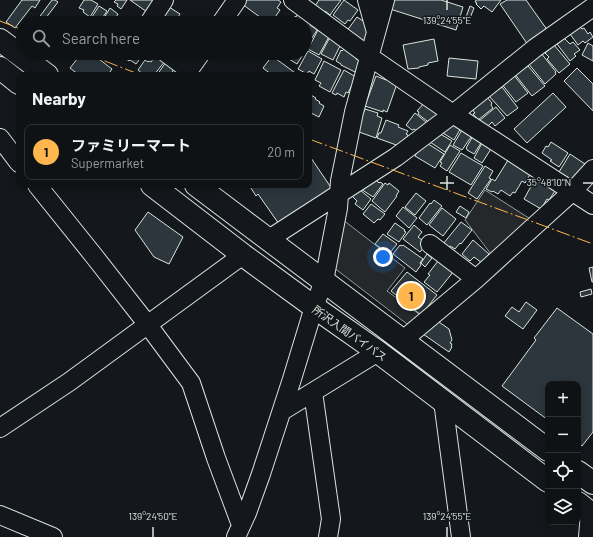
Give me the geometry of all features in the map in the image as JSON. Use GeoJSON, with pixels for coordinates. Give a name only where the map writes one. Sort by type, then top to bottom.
{"type":"FeatureCollection","features":[{"type":"Feature","properties":{"kind":"highway"},"geometry":{"type":"LineString","coordinates":[[0,40],[16,52]]}},
{"type":"Feature","properties":{"kind":"highway"},"geometry":{"type":"LineString","coordinates":[[27,60],[43,72]]}},
{"type":"Feature","properties":{"kind":"highway"},"geometry":{"type":"LineString","coordinates":[[0,68],[16,81]]}},
{"type":"Feature","properties":{"kind":"highway","name":"所沢入間バイパス"},"geometry":{"type":"LineString","coordinates":[[156,188],[243,255],[378,352],[545,478]]}},
{"type":"Feature","properties":{"kind":"highway"},"geometry":{"type":"LineString","coordinates":[[200,188],[545,448]]}},
{"type":"Feature","properties":{"kind":"highway"},"geometry":{"type":"LineString","coordinates":[[581,474],[593,484]]}},
{"type":"Feature","properties":{"kind":"street"},"geometry":{"type":"LineString","coordinates":[[154,16],[164,0]]}},
{"type":"Feature","properties":{"kind":"street"},"geometry":{"type":"LineString","coordinates":[[226,16],[237,0]]}},
{"type":"Feature","properties":{"kind":"street"},"geometry":{"type":"LineString","coordinates":[[294,0],[370,57],[453,114],[593,205]]}},
{"type":"Feature","properties":{"kind":"street"},"geometry":{"type":"LineString","coordinates":[[367,0],[377,32]]}},
{"type":"Feature","properties":{"kind":"street"},"geometry":{"type":"LineString","coordinates":[[239,531],[261,474],[314,307],[324,281],[338,208],[340,181],[354,112],[385,0]]}},
{"type":"Feature","properties":{"kind":"street"},"geometry":{"type":"LineString","coordinates":[[269,239],[396,157],[453,114],[535,48],[593,7]]}},
{"type":"Feature","properties":{"kind":"street"},"geometry":{"type":"LineString","coordinates":[[175,60],[191,72]]}},
{"type":"Feature","properties":{"kind":"street"},"geometry":{"type":"LineString","coordinates":[[192,72],[198,60]]}},
{"type":"Feature","properties":{"kind":"street"},"geometry":{"type":"LineString","coordinates":[[0,138],[16,159]]}},
{"type":"Feature","properties":{"kind":"street"},"geometry":{"type":"LineString","coordinates":[[403,340],[476,279],[573,191],[593,169]]}},
{"type":"Feature","properties":{"kind":"street"},"geometry":{"type":"LineString","coordinates":[[39,188],[148,325],[192,384],[239,531]]}},
{"type":"Feature","properties":{"kind":"street"},"geometry":{"type":"LineString","coordinates":[[430,244],[476,279]]}},
{"type":"Feature","properties":{"kind":"street"},"geometry":{"type":"LineString","coordinates":[[0,428],[69,382],[243,255]]}},
{"type":"Feature","properties":{"kind":"street"},"geometry":{"type":"LineString","coordinates":[[282,411],[378,352]]}},
{"type":"Feature","properties":{"kind":"street"},"geometry":{"type":"LineString","coordinates":[[313,392],[332,519],[328,537]]}},
{"type":"Feature","properties":{"kind":"street"},"geometry":{"type":"LineString","coordinates":[[443,401],[461,537]]}},
{"type":"Feature","properties":{"kind":"street"},"geometry":{"type":"LineString","coordinates":[[587,510],[588,537]]}},
{"type":"Feature","properties":{"kind":"street"},"geometry":{"type":"LineString","coordinates":[[0,515],[54,537]]}},
{"type":"Feature","properties":{"kind":"shaded area"},"geometry":{"type":"Polygon","coordinates":[[[485,190],[535,222],[494,258],[465,220],[485,190]]]}},
{"type":"Feature","properties":{"kind":"shaded area"},"geometry":{"type":"Polygon","coordinates":[[[342,219],[405,268],[387,291],[423,317],[411,327],[333,267],[342,219]]]}},
{"type":"Feature","properties":{"kind":"building"},"geometry":{"type":"Polygon","coordinates":[[[22,0],[40,0],[35,8],[32,6],[24,16],[16,16],[15,28],[6,22],[22,0]]]}},
{"type":"Feature","properties":{"kind":"building"},"geometry":{"type":"Polygon","coordinates":[[[52,0],[58,2],[47,16],[40,16],[52,0]]]}},
{"type":"Feature","properties":{"kind":"building"},"geometry":{"type":"Polygon","coordinates":[[[84,0],[91,0],[98,4],[91,16],[79,8],[84,0]]]}},
{"type":"Feature","properties":{"kind":"building"},"geometry":{"type":"Polygon","coordinates":[[[116,0],[127,0],[121,9],[117,6],[118,4],[114,2],[116,0]]]}},
{"type":"Feature","properties":{"kind":"building"},"geometry":{"type":"Polygon","coordinates":[[[130,0],[156,0],[147,12],[130,0]]]}},
{"type":"Feature","properties":{"kind":"building"},"geometry":{"type":"Polygon","coordinates":[[[245,0],[278,0],[281,2],[277,8],[280,10],[276,16],[258,16],[242,4],[245,0]]]}},
{"type":"Feature","properties":{"kind":"building"},"geometry":{"type":"Polygon","coordinates":[[[319,0],[341,0],[330,15],[315,6],[319,0]]]}},
{"type":"Feature","properties":{"kind":"building"},"geometry":{"type":"Polygon","coordinates":[[[344,0],[358,10],[350,21],[348,20],[345,24],[333,15],[344,0]]]}},
{"type":"Feature","properties":{"kind":"building"},"geometry":{"type":"Polygon","coordinates":[[[393,0],[441,0],[463,7],[456,30],[390,9],[393,0]]]}},
{"type":"Feature","properties":{"kind":"building"},"geometry":{"type":"Polygon","coordinates":[[[476,0],[501,0],[492,12],[484,6],[481,9],[476,4],[476,0]]]}},
{"type":"Feature","properties":{"kind":"building"},"geometry":{"type":"Polygon","coordinates":[[[507,0],[526,0],[548,31],[528,45],[500,4],[507,0]]]}},
{"type":"Feature","properties":{"kind":"building"},"geometry":{"type":"Polygon","coordinates":[[[99,6],[107,11],[104,16],[93,16],[99,6]]]}},
{"type":"Feature","properties":{"kind":"building"},"geometry":{"type":"Polygon","coordinates":[[[470,6],[474,8],[470,18],[466,17],[470,6]]]}},
{"type":"Feature","properties":{"kind":"building"},"geometry":{"type":"Polygon","coordinates":[[[169,7],[180,14],[179,16],[162,16],[169,7]]]}},
{"type":"Feature","properties":{"kind":"building"},"geometry":{"type":"Polygon","coordinates":[[[110,8],[118,14],[117,16],[105,16],[110,8]]]}},
{"type":"Feature","properties":{"kind":"building"},"geometry":{"type":"Polygon","coordinates":[[[357,17],[369,25],[372,32],[363,44],[346,32],[357,17]]]}},
{"type":"Feature","properties":{"kind":"building"},"geometry":{"type":"Polygon","coordinates":[[[312,26],[317,30],[312,38],[312,26]]]}},
{"type":"Feature","properties":{"kind":"building"},"geometry":{"type":"Polygon","coordinates":[[[579,26],[582,29],[584,28],[588,34],[590,32],[593,37],[585,43],[583,41],[578,45],[570,34],[579,26]]]}},
{"type":"Feature","properties":{"kind":"building"},"geometry":{"type":"Polygon","coordinates":[[[318,30],[320,32],[322,30],[330,35],[319,55],[312,51],[312,41],[318,30]]]}},
{"type":"Feature","properties":{"kind":"building"},"geometry":{"type":"Polygon","coordinates":[[[330,37],[341,44],[333,60],[321,54],[330,37]]]}},
{"type":"Feature","properties":{"kind":"building"},"geometry":{"type":"Polygon","coordinates":[[[564,38],[570,44],[573,42],[580,50],[574,54],[576,56],[570,61],[557,44],[564,38]]]}},
{"type":"Feature","properties":{"kind":"building"},"geometry":{"type":"Polygon","coordinates":[[[434,39],[438,61],[428,63],[428,65],[419,68],[408,69],[403,45],[434,39]]]}},
{"type":"Feature","properties":{"kind":"building"},"geometry":{"type":"Polygon","coordinates":[[[588,43],[593,46],[593,61],[582,55],[588,43]]]}},
{"type":"Feature","properties":{"kind":"building"},"geometry":{"type":"Polygon","coordinates":[[[554,45],[570,64],[559,73],[547,59],[549,57],[545,53],[554,45]]]}},
{"type":"Feature","properties":{"kind":"building"},"geometry":{"type":"Polygon","coordinates":[[[344,49],[358,56],[356,59],[361,61],[357,73],[336,61],[341,50],[342,51],[344,49]]]}},
{"type":"Feature","properties":{"kind":"building"},"geometry":{"type":"Polygon","coordinates":[[[312,53],[322,59],[314,74],[309,71],[303,72],[298,69],[303,60],[312,60],[312,53]]]}},
{"type":"Feature","properties":{"kind":"building"},"geometry":{"type":"Polygon","coordinates":[[[541,53],[556,72],[556,74],[545,84],[528,63],[541,53]]]}},
{"type":"Feature","properties":{"kind":"building"},"geometry":{"type":"Polygon","coordinates":[[[449,58],[478,61],[476,79],[447,76],[449,58]]]}},
{"type":"Feature","properties":{"kind":"building"},"geometry":{"type":"Polygon","coordinates":[[[76,60],[100,60],[112,69],[110,72],[75,72],[70,68],[76,60]]]}},
{"type":"Feature","properties":{"kind":"building"},"geometry":{"type":"Polygon","coordinates":[[[130,60],[139,60],[136,64],[130,60]]]}},
{"type":"Feature","properties":{"kind":"building"},"geometry":{"type":"Polygon","coordinates":[[[145,60],[151,62],[152,60],[165,61],[156,72],[140,72],[138,70],[145,60]]]}},
{"type":"Feature","properties":{"kind":"building"},"geometry":{"type":"Polygon","coordinates":[[[269,60],[278,60],[294,72],[268,72],[263,68],[269,60]]]}},
{"type":"Feature","properties":{"kind":"building"},"geometry":{"type":"Polygon","coordinates":[[[291,60],[300,60],[297,64],[291,60]]]}},
{"type":"Feature","properties":{"kind":"building"},"geometry":{"type":"Polygon","coordinates":[[[324,61],[341,70],[330,92],[319,86],[321,83],[315,80],[324,61]]]}},
{"type":"Feature","properties":{"kind":"building"},"geometry":{"type":"Polygon","coordinates":[[[166,62],[175,68],[172,72],[159,72],[166,62]]]}},
{"type":"Feature","properties":{"kind":"building"},"geometry":{"type":"Polygon","coordinates":[[[528,66],[545,86],[532,96],[514,73],[521,68],[522,70],[528,66]]]}},
{"type":"Feature","properties":{"kind":"building"},"geometry":{"type":"Polygon","coordinates":[[[577,68],[593,84],[593,111],[564,81],[577,68]]]}},
{"type":"Feature","properties":{"kind":"building"},"geometry":{"type":"Polygon","coordinates":[[[344,70],[356,77],[348,93],[346,92],[344,97],[337,93],[336,95],[332,93],[344,70]]]}},
{"type":"Feature","properties":{"kind":"building"},"geometry":{"type":"Polygon","coordinates":[[[513,74],[528,93],[516,102],[501,83],[513,74]]]}},
{"type":"Feature","properties":{"kind":"building"},"geometry":{"type":"Polygon","coordinates":[[[376,76],[386,80],[387,77],[398,81],[387,112],[365,106],[376,76]]]}},
{"type":"Feature","properties":{"kind":"building"},"geometry":{"type":"Polygon","coordinates":[[[502,87],[518,108],[507,116],[489,96],[502,87]]]}},
{"type":"Feature","properties":{"kind":"building"},"geometry":{"type":"Polygon","coordinates":[[[553,93],[566,107],[527,143],[514,129],[553,93]]]}},
{"type":"Feature","properties":{"kind":"building"},"geometry":{"type":"Polygon","coordinates":[[[312,96],[324,106],[319,117],[312,114],[312,96]]]}},
{"type":"Feature","properties":{"kind":"building"},"geometry":{"type":"Polygon","coordinates":[[[486,96],[492,103],[491,105],[493,108],[478,120],[473,114],[475,113],[471,108],[486,96]]]}},
{"type":"Feature","properties":{"kind":"building"},"geometry":{"type":"Polygon","coordinates":[[[424,103],[441,114],[431,124],[418,114],[419,112],[417,111],[424,103]]]}},
{"type":"Feature","properties":{"kind":"building"},"geometry":{"type":"Polygon","coordinates":[[[496,107],[505,118],[495,126],[492,122],[485,129],[479,121],[496,107]]]}},
{"type":"Feature","properties":{"kind":"building"},"geometry":{"type":"Polygon","coordinates":[[[365,109],[378,113],[377,116],[382,118],[376,138],[356,131],[365,109]]]}},
{"type":"Feature","properties":{"kind":"building"},"geometry":{"type":"Polygon","coordinates":[[[415,113],[427,123],[419,133],[406,125],[415,113]]]}},
{"type":"Feature","properties":{"kind":"building"},"geometry":{"type":"Polygon","coordinates":[[[386,120],[399,125],[398,127],[408,131],[406,134],[408,135],[405,143],[399,146],[377,138],[379,133],[381,133],[386,120]]]}},
{"type":"Feature","properties":{"kind":"building"},"geometry":{"type":"Polygon","coordinates":[[[450,121],[462,126],[454,140],[443,133],[450,121]]]}},
{"type":"Feature","properties":{"kind":"building"},"geometry":{"type":"Polygon","coordinates":[[[462,130],[473,134],[462,150],[453,145],[462,130]]]}},
{"type":"Feature","properties":{"kind":"building"},"geometry":{"type":"Polygon","coordinates":[[[437,132],[452,141],[445,152],[430,142],[437,132]]]}},
{"type":"Feature","properties":{"kind":"building"},"geometry":{"type":"Polygon","coordinates":[[[473,136],[483,140],[474,154],[466,148],[473,136]]]}},
{"type":"Feature","properties":{"kind":"building"},"geometry":{"type":"Polygon","coordinates":[[[425,142],[444,154],[435,168],[415,156],[425,142]]]}},
{"type":"Feature","properties":{"kind":"building"},"geometry":{"type":"Polygon","coordinates":[[[551,142],[568,153],[559,167],[542,153],[546,146],[548,147],[551,142]]]}},
{"type":"Feature","properties":{"kind":"building"},"geometry":{"type":"Polygon","coordinates":[[[482,143],[491,149],[482,163],[474,158],[482,143]]]}},
{"type":"Feature","properties":{"kind":"building"},"geometry":{"type":"Polygon","coordinates":[[[450,145],[460,151],[447,171],[440,166],[442,163],[440,162],[450,145]]]}},
{"type":"Feature","properties":{"kind":"building"},"geometry":{"type":"Polygon","coordinates":[[[461,153],[483,166],[471,185],[449,172],[461,153]]]}},
{"type":"Feature","properties":{"kind":"building"},"geometry":{"type":"Polygon","coordinates":[[[570,154],[585,164],[574,181],[559,172],[570,154]]]}},
{"type":"Feature","properties":{"kind":"building"},"geometry":{"type":"Polygon","coordinates":[[[510,157],[532,171],[525,183],[522,181],[515,193],[513,192],[510,196],[501,190],[498,194],[486,189],[492,179],[495,181],[510,157]]]}},
{"type":"Feature","properties":{"kind":"building"},"geometry":{"type":"Polygon","coordinates":[[[312,159],[332,189],[279,224],[258,194],[256,196],[251,188],[312,188],[312,159]]]}},
{"type":"Feature","properties":{"kind":"building"},"geometry":{"type":"Polygon","coordinates":[[[485,166],[493,171],[489,178],[491,179],[477,199],[468,193],[485,166]]]}},
{"type":"Feature","properties":{"kind":"building"},"geometry":{"type":"Polygon","coordinates":[[[535,179],[555,191],[549,200],[547,199],[541,209],[524,199],[535,179]]]}},
{"type":"Feature","properties":{"kind":"building"},"geometry":{"type":"Polygon","coordinates":[[[376,180],[383,184],[373,197],[361,189],[376,180]]]}},
{"type":"Feature","properties":{"kind":"building"},"geometry":{"type":"Polygon","coordinates":[[[385,183],[388,185],[389,183],[399,191],[385,212],[372,201],[385,183]]]}},
{"type":"Feature","properties":{"kind":"building"},"geometry":{"type":"Polygon","coordinates":[[[359,189],[371,199],[363,210],[355,204],[357,201],[352,196],[359,189]]]}},
{"type":"Feature","properties":{"kind":"building"},"geometry":{"type":"Polygon","coordinates":[[[416,193],[426,201],[415,215],[405,207],[416,193]]]}},
{"type":"Feature","properties":{"kind":"building"},"geometry":{"type":"Polygon","coordinates":[[[434,200],[442,206],[427,225],[419,218],[434,200]]]}},
{"type":"Feature","properties":{"kind":"building"},"geometry":{"type":"Polygon","coordinates":[[[371,204],[385,214],[380,220],[378,219],[374,223],[363,214],[371,204]]]}},
{"type":"Feature","properties":{"kind":"building"},"geometry":{"type":"Polygon","coordinates":[[[460,206],[469,212],[466,218],[456,212],[460,206]]]}},
{"type":"Feature","properties":{"kind":"building"},"geometry":{"type":"Polygon","coordinates":[[[403,207],[417,218],[409,228],[396,216],[403,207]]]}},
{"type":"Feature","properties":{"kind":"building"},"geometry":{"type":"Polygon","coordinates":[[[442,208],[456,219],[443,236],[429,225],[442,208]]]}},
{"type":"Feature","properties":{"kind":"building"},"geometry":{"type":"Polygon","coordinates":[[[148,212],[183,237],[169,264],[154,257],[135,230],[148,212]]]}},
{"type":"Feature","properties":{"kind":"building"},"geometry":{"type":"Polygon","coordinates":[[[461,222],[472,230],[455,249],[450,246],[448,248],[443,244],[461,222]]]}},
{"type":"Feature","properties":{"kind":"building"},"geometry":{"type":"Polygon","coordinates":[[[395,223],[406,232],[399,242],[387,234],[395,223]]]}},
{"type":"Feature","properties":{"kind":"building"},"geometry":{"type":"Polygon","coordinates":[[[414,225],[422,232],[418,237],[427,244],[420,252],[403,239],[414,225]]]}},
{"type":"Feature","properties":{"kind":"building"},"geometry":{"type":"Polygon","coordinates":[[[383,234],[397,244],[389,254],[375,244],[383,234]]]}},
{"type":"Feature","properties":{"kind":"building"},"geometry":{"type":"Polygon","coordinates":[[[473,240],[489,254],[482,263],[474,257],[470,261],[462,254],[473,240]]]}},
{"type":"Feature","properties":{"kind":"building"},"geometry":{"type":"Polygon","coordinates":[[[400,245],[403,245],[423,259],[416,272],[393,254],[400,245]]]}},
{"type":"Feature","properties":{"kind":"building"},"geometry":{"type":"Polygon","coordinates":[[[427,254],[432,258],[425,267],[421,263],[427,254]]]}},
{"type":"Feature","properties":{"kind":"building"},"geometry":{"type":"Polygon","coordinates":[[[438,261],[454,271],[437,292],[424,282],[438,261]]]}},
{"type":"Feature","properties":{"kind":"building"},"geometry":{"type":"Polygon","coordinates":[[[593,267],[593,282],[592,282],[589,268],[593,267]]]}},
{"type":"Feature","properties":{"kind":"building"},"geometry":{"type":"Polygon","coordinates":[[[407,272],[437,295],[421,315],[391,291],[407,272]]]}},
{"type":"Feature","properties":{"kind":"building"},"geometry":{"type":"Polygon","coordinates":[[[591,289],[592,294],[581,297],[580,292],[591,289]]]}},
{"type":"Feature","properties":{"kind":"building"},"geometry":{"type":"Polygon","coordinates":[[[526,302],[537,310],[523,329],[505,316],[512,307],[519,312],[526,302]]]}},
{"type":"Feature","properties":{"kind":"building"},"geometry":{"type":"Polygon","coordinates":[[[557,308],[593,334],[593,432],[582,446],[581,381],[545,381],[545,418],[502,386],[536,340],[534,338],[557,308]]]}},
{"type":"Feature","properties":{"kind":"building"},"geometry":{"type":"Polygon","coordinates":[[[436,320],[449,329],[452,340],[450,343],[452,344],[452,347],[449,352],[423,334],[436,320]]]}},
{"type":"Feature","properties":{"kind":"power"},"geometry":{"type":"LineString","coordinates":[[0,21],[16,27]]}},
{"type":"Feature","properties":{"kind":"power"},"geometry":{"type":"LineString","coordinates":[[102,60],[133,72]]}},
{"type":"Feature","properties":{"kind":"power"},"geometry":{"type":"LineString","coordinates":[[312,140],[593,244]]}},
{"type":"Feature","properties":{"kind":"place","name":"ファミリーマート"},"geometry":{"type":"Point","coordinates":[411,296]}}]}
